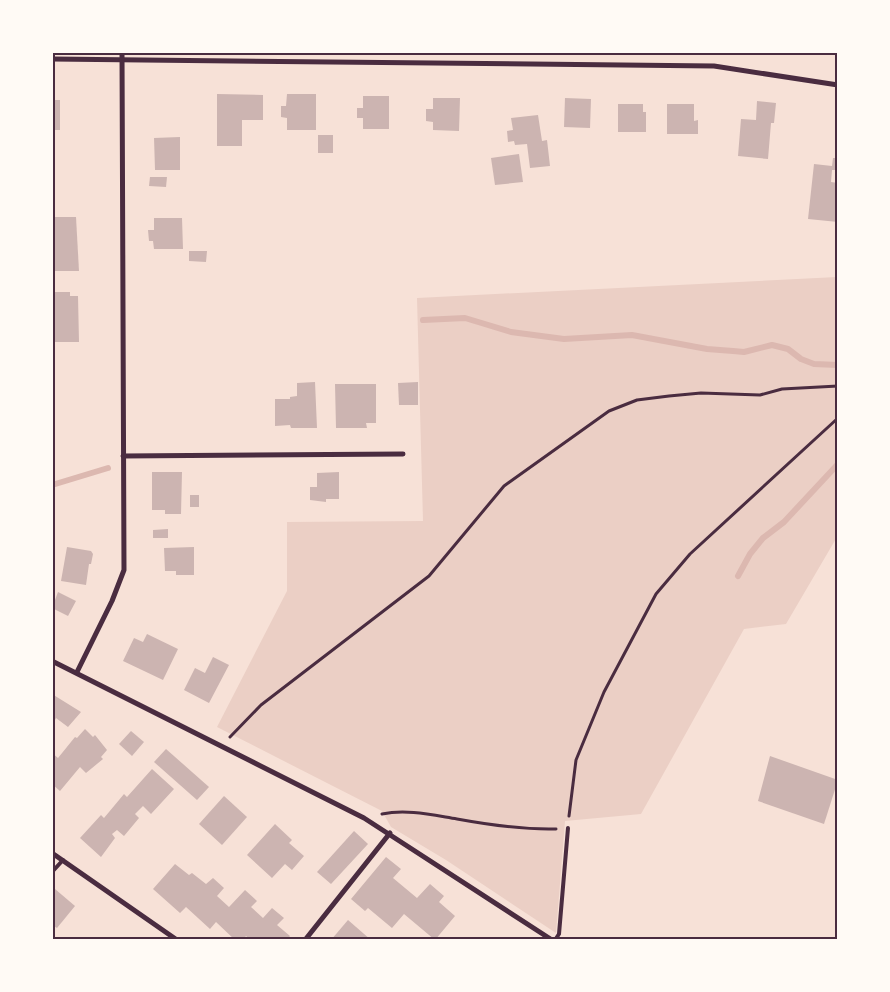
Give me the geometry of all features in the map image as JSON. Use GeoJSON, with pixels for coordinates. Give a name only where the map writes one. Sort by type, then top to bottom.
{"type":"FeatureCollection","features":[{"type":"Feature","properties":{"kind":"street"},"geometry":{"type":"LineString","coordinates":[[77,672],[112,601],[124,570],[122,52]]}},
{"type":"Feature","properties":{"kind":"street"},"geometry":{"type":"LineString","coordinates":[[52,59],[714,66],[838,85]]}},
{"type":"Feature","properties":{"kind":"street"},"geometry":{"type":"LineString","coordinates":[[123,456],[403,454]]}},
{"type":"Feature","properties":{"kind":"street"},"geometry":{"type":"LineString","coordinates":[[52,661],[364,818],[554,940]]}},
{"type":"Feature","properties":{"kind":"street"},"geometry":{"type":"LineString","coordinates":[[305,940],[390,833]]}},
{"type":"Feature","properties":{"kind":"street"},"geometry":{"type":"LineString","coordinates":[[52,853],[177,940]]}},
{"type":"Feature","properties":{"kind":"lane"},"geometry":{"type":"LineString","coordinates":[[554,940],[559,934],[568,828]]}},
{"type":"Feature","properties":{"kind":"lane"},"geometry":{"type":"LineString","coordinates":[[52,872],[62,860]]}},
{"type":"Feature","properties":{"kind":"path"},"geometry":{"type":"LineString","coordinates":[[221,746],[261,706],[429,576],[504,486],[610,411],[637,400],[669,396],[701,393],[760,395],[782,389],[838,386]]}},
{"type":"Feature","properties":{"kind":"path"},"geometry":{"type":"LineString","coordinates":[[364,818],[384,813],[410,811],[534,830],[568,828],[570,795],[576,760],[604,692],[656,594],[690,554],[838,418]]}},
{"type":"Feature","properties":{"kind":"shaded area"},"geometry":{"type":"Polygon","coordinates":[[[837,277],[837,537],[786,624],[744,629],[641,814],[565,821],[556,933],[446,860],[391,827],[382,811],[217,727],[287,591],[287,522],[423,521],[417,298],[837,277]]]}},
{"type":"Feature","properties":{"kind":"building"},"geometry":{"type":"Polygon","coordinates":[[[217,94],[263,95],[263,120],[242,120],[242,146],[217,146],[217,94]]]}},
{"type":"Feature","properties":{"kind":"building"},"geometry":{"type":"Polygon","coordinates":[[[287,94],[316,94],[316,130],[287,130],[287,118],[281,117],[281,106],[286,106],[287,94]]]}},
{"type":"Feature","properties":{"kind":"building"},"geometry":{"type":"Polygon","coordinates":[[[363,96],[389,96],[389,129],[363,129],[363,118],[357,118],[357,108],[363,108],[363,96]]]}},
{"type":"Feature","properties":{"kind":"building"},"geometry":{"type":"Polygon","coordinates":[[[433,98],[460,98],[459,131],[433,130],[433,122],[426,121],[426,109],[433,109],[433,98]]]}},
{"type":"Feature","properties":{"kind":"building"},"geometry":{"type":"Polygon","coordinates":[[[565,98],[591,99],[590,128],[564,127],[565,98]]]}},
{"type":"Feature","properties":{"kind":"building"},"geometry":{"type":"Polygon","coordinates":[[[52,100],[60,100],[60,130],[52,130],[52,100]]]}},
{"type":"Feature","properties":{"kind":"building"},"geometry":{"type":"Polygon","coordinates":[[[757,101],[776,103],[774,123],[771,123],[768,159],[738,156],[741,119],[756,120],[757,101]]]}},
{"type":"Feature","properties":{"kind":"building"},"geometry":{"type":"Polygon","coordinates":[[[618,104],[643,104],[643,112],[646,112],[646,132],[618,132],[618,104]]]}},
{"type":"Feature","properties":{"kind":"building"},"geometry":{"type":"Polygon","coordinates":[[[667,104],[694,104],[694,121],[698,120],[698,134],[667,134],[667,104]]]}},
{"type":"Feature","properties":{"kind":"building"},"geometry":{"type":"Polygon","coordinates":[[[538,115],[542,141],[547,140],[550,166],[530,168],[527,144],[515,145],[514,141],[508,142],[507,131],[513,130],[511,118],[538,115]]]}},
{"type":"Feature","properties":{"kind":"building"},"geometry":{"type":"Polygon","coordinates":[[[318,135],[333,135],[333,153],[318,153],[318,135]]]}},
{"type":"Feature","properties":{"kind":"building"},"geometry":{"type":"Polygon","coordinates":[[[180,137],[180,170],[155,170],[154,138],[180,137]]]}},
{"type":"Feature","properties":{"kind":"building"},"geometry":{"type":"Polygon","coordinates":[[[519,154],[523,182],[495,185],[491,158],[519,154]]]}},
{"type":"Feature","properties":{"kind":"building"},"geometry":{"type":"Polygon","coordinates":[[[833,158],[838,158],[838,170],[832,170],[831,182],[838,183],[838,222],[808,219],[814,164],[832,166],[833,158]]]}},
{"type":"Feature","properties":{"kind":"building"},"geometry":{"type":"Polygon","coordinates":[[[150,177],[167,177],[166,187],[149,186],[150,177]]]}},
{"type":"Feature","properties":{"kind":"building"},"geometry":{"type":"Polygon","coordinates":[[[52,217],[76,217],[79,271],[52,271],[52,217]]]}},
{"type":"Feature","properties":{"kind":"building"},"geometry":{"type":"Polygon","coordinates":[[[154,218],[182,218],[183,249],[154,249],[153,241],[149,241],[148,230],[154,230],[154,218]]]}},
{"type":"Feature","properties":{"kind":"building"},"geometry":{"type":"Polygon","coordinates":[[[189,251],[207,251],[206,262],[189,261],[189,251]]]}},
{"type":"Feature","properties":{"kind":"building"},"geometry":{"type":"Polygon","coordinates":[[[55,292],[70,292],[70,296],[78,296],[79,342],[52,342],[52,296],[55,296],[55,292]]]}},
{"type":"Feature","properties":{"kind":"building"},"geometry":{"type":"Polygon","coordinates":[[[315,382],[317,428],[291,428],[290,425],[275,426],[275,399],[290,399],[290,397],[297,396],[297,383],[315,382]]]}},
{"type":"Feature","properties":{"kind":"building"},"geometry":{"type":"Polygon","coordinates":[[[418,382],[418,405],[399,405],[398,383],[418,382]]]}},
{"type":"Feature","properties":{"kind":"building"},"geometry":{"type":"Polygon","coordinates":[[[335,384],[376,384],[376,423],[366,423],[367,428],[336,428],[335,384]]]}},
{"type":"Feature","properties":{"kind":"building"},"geometry":{"type":"Polygon","coordinates":[[[152,472],[182,472],[181,514],[165,514],[165,510],[152,510],[152,472]]]}},
{"type":"Feature","properties":{"kind":"building"},"geometry":{"type":"Polygon","coordinates":[[[339,472],[339,499],[326,499],[326,502],[310,500],[310,487],[317,487],[317,473],[339,472]]]}},
{"type":"Feature","properties":{"kind":"building"},"geometry":{"type":"Polygon","coordinates":[[[190,495],[199,495],[199,507],[190,507],[190,495]]]}},
{"type":"Feature","properties":{"kind":"building"},"geometry":{"type":"Polygon","coordinates":[[[168,529],[168,538],[153,538],[153,530],[168,529]]]}},
{"type":"Feature","properties":{"kind":"building"},"geometry":{"type":"Polygon","coordinates":[[[67,547],[91,551],[93,554],[91,564],[89,564],[86,585],[61,581],[67,547]]]}},
{"type":"Feature","properties":{"kind":"building"},"geometry":{"type":"Polygon","coordinates":[[[194,547],[194,575],[176,575],[176,571],[165,571],[164,548],[194,547]]]}},
{"type":"Feature","properties":{"kind":"building"},"geometry":{"type":"Polygon","coordinates":[[[58,592],[76,601],[68,616],[52,608],[58,592]]]}},
{"type":"Feature","properties":{"kind":"building"},"geometry":{"type":"Polygon","coordinates":[[[147,634],[178,649],[163,680],[123,661],[134,638],[143,642],[147,634]]]}},
{"type":"Feature","properties":{"kind":"building"},"geometry":{"type":"Polygon","coordinates":[[[213,657],[229,665],[209,703],[184,690],[195,668],[205,673],[213,657]]]}},
{"type":"Feature","properties":{"kind":"building"},"geometry":{"type":"Polygon","coordinates":[[[52,694],[81,712],[68,727],[56,718],[55,720],[52,719],[52,694]]]}},
{"type":"Feature","properties":{"kind":"building"},"geometry":{"type":"Polygon","coordinates":[[[85,729],[93,737],[95,735],[107,750],[101,757],[103,759],[86,773],[80,767],[60,791],[52,784],[52,753],[58,758],[75,737],[77,738],[85,729]]]}},
{"type":"Feature","properties":{"kind":"building"},"geometry":{"type":"Polygon","coordinates":[[[131,731],[144,742],[132,756],[119,744],[131,731]]]}},
{"type":"Feature","properties":{"kind":"building"},"geometry":{"type":"Polygon","coordinates":[[[166,749],[209,787],[197,800],[154,762],[166,749]]]}},
{"type":"Feature","properties":{"kind":"building"},"geometry":{"type":"Polygon","coordinates":[[[770,756],[838,780],[824,824],[758,801],[770,756]]]}},
{"type":"Feature","properties":{"kind":"building"},"geometry":{"type":"Polygon","coordinates":[[[152,769],[174,789],[151,814],[143,806],[135,814],[139,818],[124,836],[117,830],[112,834],[115,838],[101,857],[80,838],[101,815],[104,818],[124,794],[127,797],[152,769]]]}},
{"type":"Feature","properties":{"kind":"building"},"geometry":{"type":"Polygon","coordinates":[[[224,796],[247,817],[222,845],[199,824],[224,796]]]}},
{"type":"Feature","properties":{"kind":"building"},"geometry":{"type":"Polygon","coordinates":[[[275,824],[292,840],[289,843],[304,856],[292,870],[285,864],[272,878],[247,855],[275,824]]]}},
{"type":"Feature","properties":{"kind":"building"},"geometry":{"type":"Polygon","coordinates":[[[354,831],[368,844],[331,884],[317,872],[354,831]]]}},
{"type":"Feature","properties":{"kind":"building"},"geometry":{"type":"Polygon","coordinates":[[[386,857],[401,869],[393,878],[417,898],[430,884],[444,896],[439,902],[455,916],[435,940],[404,914],[392,928],[368,908],[365,911],[351,899],[386,857]]]}},
{"type":"Feature","properties":{"kind":"building"},"geometry":{"type":"Polygon","coordinates":[[[175,864],[189,875],[192,873],[206,884],[213,878],[224,888],[217,896],[229,907],[245,890],[257,901],[251,907],[263,918],[272,908],[284,918],[277,925],[290,936],[287,940],[250,940],[246,936],[243,940],[235,940],[216,922],[210,929],[186,907],[180,913],[153,889],[175,864]]]}},
{"type":"Feature","properties":{"kind":"building"},"geometry":{"type":"Polygon","coordinates":[[[55,889],[75,906],[57,928],[52,925],[52,892],[55,889]]]}},
{"type":"Feature","properties":{"kind":"building"},"geometry":{"type":"Polygon","coordinates":[[[348,920],[371,940],[331,940],[348,920]]]}},
{"type":"Feature","properties":{"kind":"waterway"},"geometry":{"type":"LineString","coordinates":[[423,320],[465,318],[511,332],[564,339],[632,335],[707,349],[744,352],[772,345],[788,349],[801,359],[814,364],[838,365]]}},
{"type":"Feature","properties":{"kind":"waterway"},"geometry":{"type":"LineString","coordinates":[[738,576],[750,554],[763,538],[784,522],[838,464]]}},
{"type":"Feature","properties":{"kind":"waterway"},"geometry":{"type":"LineString","coordinates":[[52,485],[108,468]]}}]}
